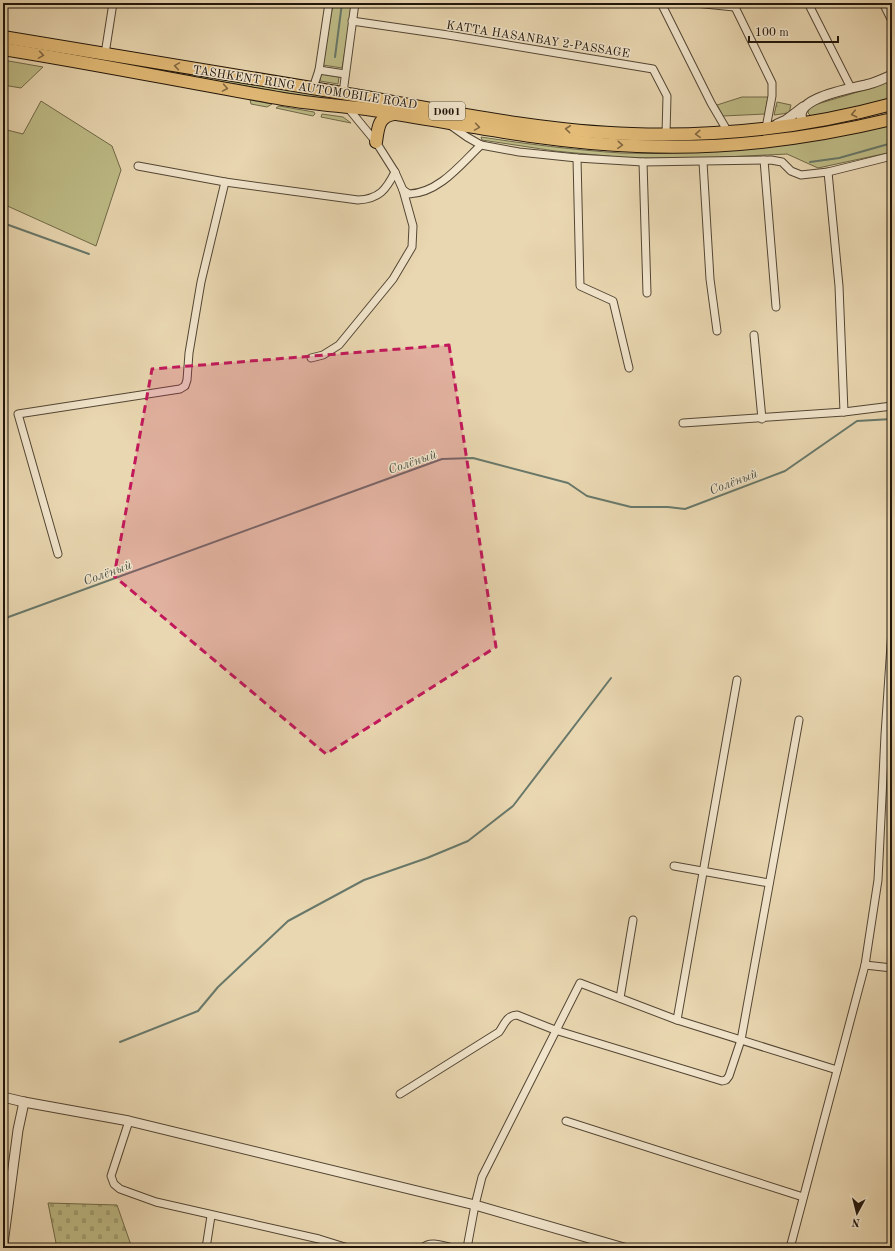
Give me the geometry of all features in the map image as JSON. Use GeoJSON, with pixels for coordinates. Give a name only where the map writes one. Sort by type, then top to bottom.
{"type":"FeatureCollection","features":[{"type":"Feature","properties":{"kind":"highway","name":"TASHKENT RING AUTOMOBILE ROAD"},"geometry":{"type":"LineString","coordinates":[[3,37],[527,124],[614,133],[666,134],[728,132],[804,123],[861,112],[892,104]]}},
{"type":"Feature","properties":{"kind":"highway","name":"TASHKENT RING AUTOMOBILE ROAD"},"geometry":{"type":"LineString","coordinates":[[3,49],[284,99],[347,107],[561,140],[634,146],[713,146],[787,138],[846,129],[892,119]]}},
{"type":"Feature","properties":{"kind":"highway"},"geometry":{"type":"LineString","coordinates":[[343,93],[347,107]]}},
{"type":"Feature","properties":{"kind":"highway"},"geometry":{"type":"LineString","coordinates":[[376,142],[379,126],[382,120],[388,115],[394,114]]}},
{"type":"Feature","properties":{"kind":"street"},"geometry":{"type":"LineString","coordinates":[[105,54],[113,3]]}},
{"type":"Feature","properties":{"kind":"street"},"geometry":{"type":"LineString","coordinates":[[313,88],[319,70],[329,3]]}},
{"type":"Feature","properties":{"kind":"street"},"geometry":{"type":"LineString","coordinates":[[343,93],[355,3]]}},
{"type":"Feature","properties":{"kind":"street"},"geometry":{"type":"LineString","coordinates":[[661,3],[711,103],[728,132]]}},
{"type":"Feature","properties":{"kind":"street"},"geometry":{"type":"LineString","coordinates":[[695,3],[733,5],[772,83],[772,96],[766,128]]}},
{"type":"Feature","properties":{"kind":"street"},"geometry":{"type":"LineString","coordinates":[[808,3],[851,88]]}},
{"type":"Feature","properties":{"kind":"street"},"geometry":{"type":"LineString","coordinates":[[883,3],[892,21]]}},
{"type":"Feature","properties":{"kind":"street","name":"KATTA HASANBAY 2-PASSAGE"},"geometry":{"type":"LineString","coordinates":[[352,21],[448,35],[653,69],[667,96],[666,134]]}},
{"type":"Feature","properties":{"kind":"street"},"geometry":{"type":"LineString","coordinates":[[319,70],[345,74]]}},
{"type":"Feature","properties":{"kind":"street"},"geometry":{"type":"LineString","coordinates":[[766,128],[786,120],[812,101],[892,75]]}},
{"type":"Feature","properties":{"kind":"street"},"geometry":{"type":"LineString","coordinates":[[804,123],[801,115],[806,105]]}},
{"type":"Feature","properties":{"kind":"street"},"geometry":{"type":"LineString","coordinates":[[311,358],[324,354],[339,345],[393,279],[412,247],[413,226],[403,190],[395,172],[376,142],[347,107]]}},
{"type":"Feature","properties":{"kind":"street"},"geometry":{"type":"LineString","coordinates":[[447,122],[466,137],[481,145],[512,151],[577,158],[643,162],[764,160],[782,162],[791,171],[800,175],[828,172],[892,156]]}},
{"type":"Feature","properties":{"kind":"street"},"geometry":{"type":"LineString","coordinates":[[403,190],[409,194],[418,194],[440,183],[481,145]]}},
{"type":"Feature","properties":{"kind":"street"},"geometry":{"type":"LineString","coordinates":[[577,158],[580,286],[613,301],[629,368]]}},
{"type":"Feature","properties":{"kind":"street"},"geometry":{"type":"LineString","coordinates":[[764,160],[776,306]]}},
{"type":"Feature","properties":{"kind":"street"},"geometry":{"type":"LineString","coordinates":[[643,162],[647,293]]}},
{"type":"Feature","properties":{"kind":"street"},"geometry":{"type":"LineString","coordinates":[[703,162],[709,273],[717,331]]}},
{"type":"Feature","properties":{"kind":"street"},"geometry":{"type":"LineString","coordinates":[[138,166],[225,182],[358,200],[367,200],[377,196],[389,184],[395,172]]}},
{"type":"Feature","properties":{"kind":"street"},"geometry":{"type":"LineString","coordinates":[[828,172],[839,286],[844,412]]}},
{"type":"Feature","properties":{"kind":"street"},"geometry":{"type":"LineString","coordinates":[[58,554],[18,414],[180,389],[185,386],[188,380],[189,353],[201,282],[225,182]]}},
{"type":"Feature","properties":{"kind":"street"},"geometry":{"type":"LineString","coordinates":[[754,335],[762,419]]}},
{"type":"Feature","properties":{"kind":"street"},"geometry":{"type":"LineString","coordinates":[[683,423],[762,419],[892,406]]}},
{"type":"Feature","properties":{"kind":"street"},"geometry":{"type":"LineString","coordinates":[[790,1248],[865,965],[878,880],[888,735],[892,630]]}},
{"type":"Feature","properties":{"kind":"street"},"geometry":{"type":"LineString","coordinates":[[677,1020],[736,680]]}},
{"type":"Feature","properties":{"kind":"street"},"geometry":{"type":"LineString","coordinates":[[400,1094],[499,1032],[509,1017],[517,1014],[555,1030],[722,1081],[726,1080],[729,1076],[741,1040],[799,720]]}},
{"type":"Feature","properties":{"kind":"street"},"geometry":{"type":"LineString","coordinates":[[674,866],[769,883]]}},
{"type":"Feature","properties":{"kind":"street"},"geometry":{"type":"LineString","coordinates":[[620,998],[633,920]]}},
{"type":"Feature","properties":{"kind":"street"},"geometry":{"type":"LineString","coordinates":[[865,965],[892,968]]}},
{"type":"Feature","properties":{"kind":"street"},"geometry":{"type":"LineString","coordinates":[[467,1248],[482,1177],[580,983],[677,1020],[837,1070]]}},
{"type":"Feature","properties":{"kind":"street"},"geometry":{"type":"LineString","coordinates":[[3,1097],[130,1121],[475,1205],[624,1248]]}},
{"type":"Feature","properties":{"kind":"street"},"geometry":{"type":"LineString","coordinates":[[3,1244],[18,1130],[24,1102]]}},
{"type":"Feature","properties":{"kind":"street"},"geometry":{"type":"LineString","coordinates":[[130,1121],[111,1176],[114,1184],[120,1189],[156,1202],[211,1216],[319,1239],[348,1248]]}},
{"type":"Feature","properties":{"kind":"street"},"geometry":{"type":"LineString","coordinates":[[566,1121],[803,1197]]}},
{"type":"Feature","properties":{"kind":"street"},"geometry":{"type":"LineString","coordinates":[[206,1248],[211,1216]]}},
{"type":"Feature","properties":{"kind":"street"},"geometry":{"type":"LineString","coordinates":[[422,1248],[427,1244],[432,1243],[453,1248]]}},
{"type":"Feature","properties":{"kind":"highlighted area"},"geometry":{"type":"Polygon","coordinates":[[[449,345],[496,647],[326,754],[114,576],[152,369],[449,345]]]}},
{"type":"Feature","properties":{"kind":"green space"},"geometry":{"type":"Polygon","coordinates":[[[333,3],[353,3],[342,68],[323,65],[333,3]]]}},
{"type":"Feature","properties":{"kind":"green space"},"geometry":{"type":"Polygon","coordinates":[[[3,41],[332,96],[328,100],[3,45],[3,41]]]}},
{"type":"Feature","properties":{"kind":"green space"},"geometry":{"type":"Polygon","coordinates":[[[3,60],[43,67],[21,88],[3,85],[3,60]]]}},
{"type":"Feature","properties":{"kind":"green space"},"geometry":{"type":"Polygon","coordinates":[[[321,74],[339,77],[338,84],[320,81],[321,74]]]}},
{"type":"Feature","properties":{"kind":"green space"},"geometry":{"type":"Polygon","coordinates":[[[892,80],[892,98],[841,111],[811,116],[808,113],[808,110],[814,105],[871,88],[892,80]]]}},
{"type":"Feature","properties":{"kind":"green space"},"geometry":{"type":"Polygon","coordinates":[[[742,97],[768,97],[765,114],[723,116],[717,105],[742,97]]]}},
{"type":"Feature","properties":{"kind":"green space"},"geometry":{"type":"Polygon","coordinates":[[[250,100],[272,104],[267,107],[251,104],[250,100]]]}},
{"type":"Feature","properties":{"kind":"green space"},"geometry":{"type":"Polygon","coordinates":[[[41,101],[112,146],[121,170],[96,246],[3,204],[3,129],[23,134],[41,101]]]}},
{"type":"Feature","properties":{"kind":"green space"},"geometry":{"type":"Polygon","coordinates":[[[777,102],[791,105],[789,113],[774,115],[777,102]]]}},
{"type":"Feature","properties":{"kind":"green space"},"geometry":{"type":"Polygon","coordinates":[[[279,106],[314,112],[315,114],[313,116],[276,108],[279,106]]]}},
{"type":"Feature","properties":{"kind":"green space"},"geometry":{"type":"Polygon","coordinates":[[[322,114],[343,117],[351,123],[321,117],[322,114]]]}},
{"type":"Feature","properties":{"kind":"green space"},"geometry":{"type":"Polygon","coordinates":[[[892,123],[892,152],[818,168],[787,154],[704,158],[628,158],[555,151],[482,140],[481,137],[603,152],[704,152],[892,123]]]}},
{"type":"Feature","properties":{"kind":"green space"},"geometry":{"type":"Polygon","coordinates":[[[48,1203],[117,1205],[132,1248],[57,1248],[48,1203]]]}},
{"type":"Feature","properties":{"kind":"waterway"},"geometry":{"type":"LineString","coordinates":[[335,57],[342,3]]}},
{"type":"Feature","properties":{"kind":"waterway"},"geometry":{"type":"LineString","coordinates":[[810,162],[839,158],[892,143]]}},
{"type":"Feature","properties":{"kind":"waterway"},"geometry":{"type":"LineString","coordinates":[[3,223],[89,254]]}},
{"type":"Feature","properties":{"kind":"waterway","name":"Солёный"},"geometry":{"type":"LineString","coordinates":[[3,619],[442,459],[473,458],[568,483],[587,496],[631,507],[668,507],[685,509],[785,471],[857,421],[892,419]]}},
{"type":"Feature","properties":{"kind":"waterway"},"geometry":{"type":"LineString","coordinates":[[120,1042],[198,1011],[218,987],[288,921],[364,880],[427,858],[468,841],[513,806],[611,678]]}}]}
